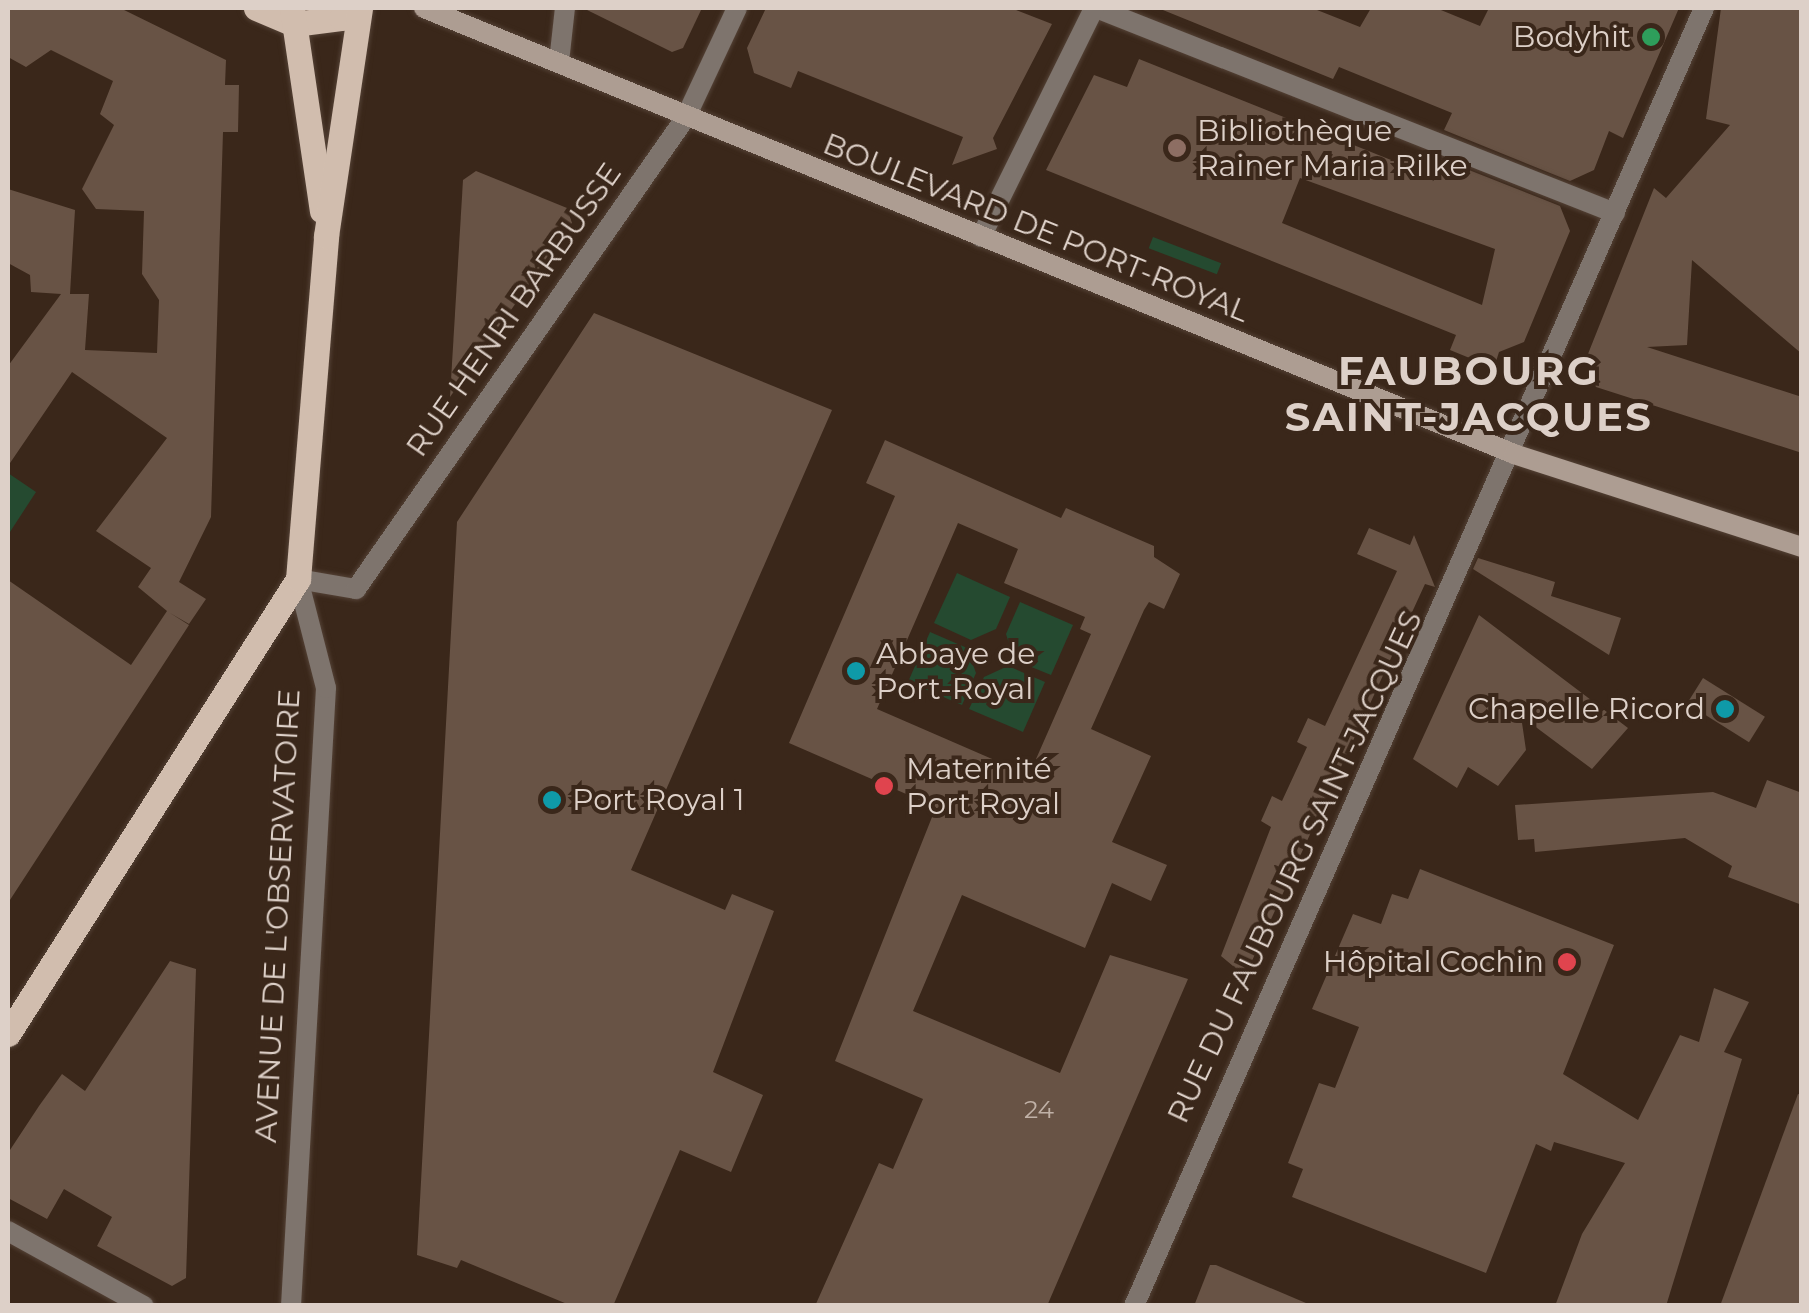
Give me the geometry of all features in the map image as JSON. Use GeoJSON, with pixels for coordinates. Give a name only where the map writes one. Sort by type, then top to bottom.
{"type":"FeatureCollection","features":[{"type":"Feature","properties":{"kind":"main road"},"geometry":{"type":"LineString","coordinates":[[256,8],[293,16],[341,18],[348,8]]}},
{"type":"Feature","properties":{"kind":"main road","name":"AVENUE DE L'OBSERVATOIRE"},"geometry":{"type":"LineString","coordinates":[[298,579],[326,236],[360,8]]}},
{"type":"Feature","properties":{"kind":"main road","name":"BOULEVARD DE PORT-ROYAL"},"geometry":{"type":"LineString","coordinates":[[424,8],[1514,454],[1802,547]]}},
{"type":"Feature","properties":{"kind":"main road","name":"AVENUE DE L'OBSERVATOIRE"},"geometry":{"type":"LineString","coordinates":[[293,16],[326,236]]}},
{"type":"Feature","properties":{"kind":"main road"},"geometry":{"type":"LineString","coordinates":[[8,1034],[298,579]]}},
{"type":"Feature","properties":{"kind":"street"},"geometry":{"type":"LineString","coordinates":[[559,62],[565,8]]}},
{"type":"Feature","properties":{"kind":"street","name":"RUE HENRI BARBUSSE"},"geometry":{"type":"LineString","coordinates":[[298,579],[356,589],[686,116],[737,8]]}},
{"type":"Feature","properties":{"kind":"street"},"geometry":{"type":"LineString","coordinates":[[981,237],[1095,8],[1616,214]]}},
{"type":"Feature","properties":{"kind":"street","name":"RUE DU FAUBOURG SAINT-JACQUES"},"geometry":{"type":"LineString","coordinates":[[1134,1306],[1246,1038],[1514,454],[1704,8]]}},
{"type":"Feature","properties":{"kind":"street","name":"AVENUE DE L'OBSERVATOIRE"},"geometry":{"type":"LineString","coordinates":[[291,1306],[326,688],[298,579]]}},
{"type":"Feature","properties":{"kind":"street"},"geometry":{"type":"LineString","coordinates":[[8,1231],[144,1306]]}},
{"type":"Feature","properties":{"kind":"green space"},"geometry":{"type":"Polygon","coordinates":[[[1153,237],[1221,263],[1217,274],[1149,248],[1153,237]]]}},
{"type":"Feature","properties":{"kind":"green space"},"geometry":{"type":"Polygon","coordinates":[[[8,473],[36,492],[8,535],[8,473]]]}},
{"type":"Feature","properties":{"kind":"green space"},"geometry":{"type":"Polygon","coordinates":[[[957,573],[1010,597],[996,629],[971,640],[934,623],[957,573]]]}},
{"type":"Feature","properties":{"kind":"green space"},"geometry":{"type":"Polygon","coordinates":[[[1020,602],[1073,625],[1051,675],[1014,660],[1006,634],[1020,602]]]}},
{"type":"Feature","properties":{"kind":"green space"},"geometry":{"type":"Polygon","coordinates":[[[930,632],[967,648],[976,673],[962,705],[908,682],[930,632]]]}},
{"type":"Feature","properties":{"kind":"green space"},"geometry":{"type":"Polygon","coordinates":[[[1008,666],[1045,682],[1023,732],[969,709],[984,677],[1008,666]]]}},
{"type":"Feature","properties":{"kind":"building"},"geometry":{"type":"Polygon","coordinates":[[[8,8],[120,8],[226,60],[225,85],[239,85],[238,132],[223,132],[211,517],[179,582],[206,599],[189,624],[170,613],[189,625],[8,903],[8,580],[131,665],[167,611],[138,587],[151,568],[96,531],[167,438],[72,372],[8,466],[8,366],[61,294],[31,292],[30,275],[8,263],[8,189],[75,210],[70,294],[89,294],[85,350],[157,353],[159,300],[142,274],[144,211],[96,209],[82,189],[114,125],[100,114],[113,81],[51,50],[26,67],[8,57],[8,8]]]}},
{"type":"Feature","properties":{"kind":"building"},"geometry":{"type":"Polygon","coordinates":[[[583,8],[702,8],[683,48],[672,52],[583,8]]]}},
{"type":"Feature","properties":{"kind":"building"},"geometry":{"type":"Polygon","coordinates":[[[766,8],[1011,8],[1052,24],[993,138],[997,149],[952,165],[963,137],[798,71],[791,88],[754,73],[747,48],[766,8]]]}},
{"type":"Feature","properties":{"kind":"building"},"geometry":{"type":"Polygon","coordinates":[[[1158,8],[1312,8],[1360,27],[1371,8],[1436,8],[1480,26],[1489,8],[1679,8],[1623,138],[1609,131],[1594,170],[1570,181],[1444,130],[1452,113],[1339,67],[1333,79],[1158,8]]]}},
{"type":"Feature","properties":{"kind":"building"},"geometry":{"type":"Polygon","coordinates":[[[1721,8],[1802,8],[1802,354],[1692,260],[1687,345],[1647,347],[1802,397],[1802,453],[1596,387],[1584,364],[1654,188],[1666,198],[1730,125],[1706,119],[1721,8]]]}},
{"type":"Feature","properties":{"kind":"building"},"geometry":{"type":"Polygon","coordinates":[[[1139,59],[1396,162],[1400,152],[1428,162],[1431,155],[1560,206],[1570,231],[1524,342],[1499,352],[1494,368],[1450,350],[1456,335],[1046,170],[1094,75],[1127,87],[1139,59]],[[1300,178],[1282,223],[1482,305],[1495,249],[1300,178]]]}},
{"type":"Feature","properties":{"kind":"building"},"geometry":{"type":"Polygon","coordinates":[[[476,171],[567,208],[572,223],[450,397],[463,180],[476,171]]]}},
{"type":"Feature","properties":{"kind":"building","name":"Port Royal 1"},"geometry":{"type":"Polygon","coordinates":[[[594,313],[832,410],[631,870],[725,910],[732,894],[774,911],[713,1072],[763,1095],[731,1172],[680,1150],[613,1306],[572,1306],[461,1260],[457,1268],[417,1255],[457,522],[594,313]]]}},
{"type":"Feature","properties":{"kind":"building"},"geometry":{"type":"Polygon","coordinates":[[[885,440],[1061,518],[1066,508],[1154,546],[1154,557],[1180,574],[1164,609],[1149,602],[1144,610],[1091,729],[1151,756],[1112,842],[1167,865],[1151,901],[1112,883],[1085,948],[962,895],[913,1011],[1060,1073],[1110,955],[1188,979],[1047,1306],[815,1306],[879,1163],[893,1169],[923,1099],[835,1061],[936,807],[789,743],[895,496],[866,483],[885,440]],[[958,523],[877,709],[1029,775],[1091,634],[1080,629],[1085,617],[1004,583],[1018,549],[958,523]]]}},
{"type":"Feature","properties":{"kind":"building"},"geometry":{"type":"Polygon","coordinates":[[[1369,528],[1410,545],[1414,535],[1435,587],[1425,584],[1245,976],[1221,956],[1271,827],[1261,821],[1272,796],[1282,801],[1307,747],[1297,742],[1308,718],[1325,726],[1397,571],[1357,554],[1369,528]]]}},
{"type":"Feature","properties":{"kind":"building"},"geometry":{"type":"Polygon","coordinates":[[[1478,558],[1555,582],[1551,596],[1621,618],[1609,655],[1473,569],[1478,558]]]}},
{"type":"Feature","properties":{"kind":"building"},"geometry":{"type":"Polygon","coordinates":[[[1479,615],[1628,728],[1592,769],[1521,716],[1526,750],[1498,786],[1468,767],[1457,788],[1413,759],[1479,615]]]}},
{"type":"Feature","properties":{"kind":"building","name":"Chapelle Ricord"},"geometry":{"type":"Polygon","coordinates":[[[1703,678],[1765,717],[1749,742],[1687,703],[1703,678]]]}},
{"type":"Feature","properties":{"kind":"building"},"geometry":{"type":"Polygon","coordinates":[[[1767,780],[1802,793],[1802,905],[1728,877],[1732,866],[1685,838],[1535,852],[1534,839],[1518,840],[1515,805],[1713,792],[1756,808],[1767,780]]]}},
{"type":"Feature","properties":{"kind":"building"},"geometry":{"type":"Polygon","coordinates":[[[1420,869],[1614,945],[1563,1074],[1638,1120],[1680,1035],[1699,1042],[1714,988],[1749,1002],[1724,1052],[1742,1059],[1666,1306],[1555,1306],[1582,1234],[1625,1163],[1554,1142],[1551,1151],[1536,1144],[1486,1273],[1292,1197],[1303,1169],[1288,1163],[1319,1083],[1335,1088],[1359,1027],[1312,1009],[1353,914],[1381,924],[1392,894],[1408,899],[1420,869]]]}},
{"type":"Feature","properties":{"kind":"building"},"geometry":{"type":"Polygon","coordinates":[[[170,961],[196,969],[186,1278],[172,1286],[97,1246],[112,1217],[64,1189],[47,1219],[8,1198],[8,1153],[39,1106],[62,1074],[85,1091],[170,961]]]}},
{"type":"Feature","properties":{"kind":"building"},"geometry":{"type":"Polygon","coordinates":[[[1798,1094],[1802,1095],[1802,1306],[1720,1306],[1798,1094]]]}},
{"type":"Feature","properties":{"kind":"building"},"geometry":{"type":"Polygon","coordinates":[[[1210,1265],[1216,1265],[1313,1306],[1194,1306],[1210,1265]]]}},
{"type":"Feature","properties":{"kind":"place","name":"Bodyhit"},"geometry":{"type":"Point","coordinates":[1651,37]}},
{"type":"Feature","properties":{"kind":"place","name":"Bibliothèque Rainer Maria Rilke"},"geometry":{"type":"Point","coordinates":[1177,148]}},
{"type":"Feature","properties":{"kind":"place","name":"Abbaye de Port-Royal"},"geometry":{"type":"Point","coordinates":[856,671]}},
{"type":"Feature","properties":{"kind":"place","name":"Chapelle Ricord"},"geometry":{"type":"Point","coordinates":[1725,709]}},
{"type":"Feature","properties":{"kind":"place","name":"Maternité Port Royal"},"geometry":{"type":"Point","coordinates":[884,786]}},
{"type":"Feature","properties":{"kind":"place","name":"Port Royal 1"},"geometry":{"type":"Point","coordinates":[552,800]}},
{"type":"Feature","properties":{"kind":"place","name":"Hôpital Cochin"},"geometry":{"type":"Point","coordinates":[1567,962]}},
{"type":"Feature","properties":{"kind":"district","name":"FAUBOURG SAINT-JACQUES"},"geometry":{"type":"Point","coordinates":[1469,394]}}]}
